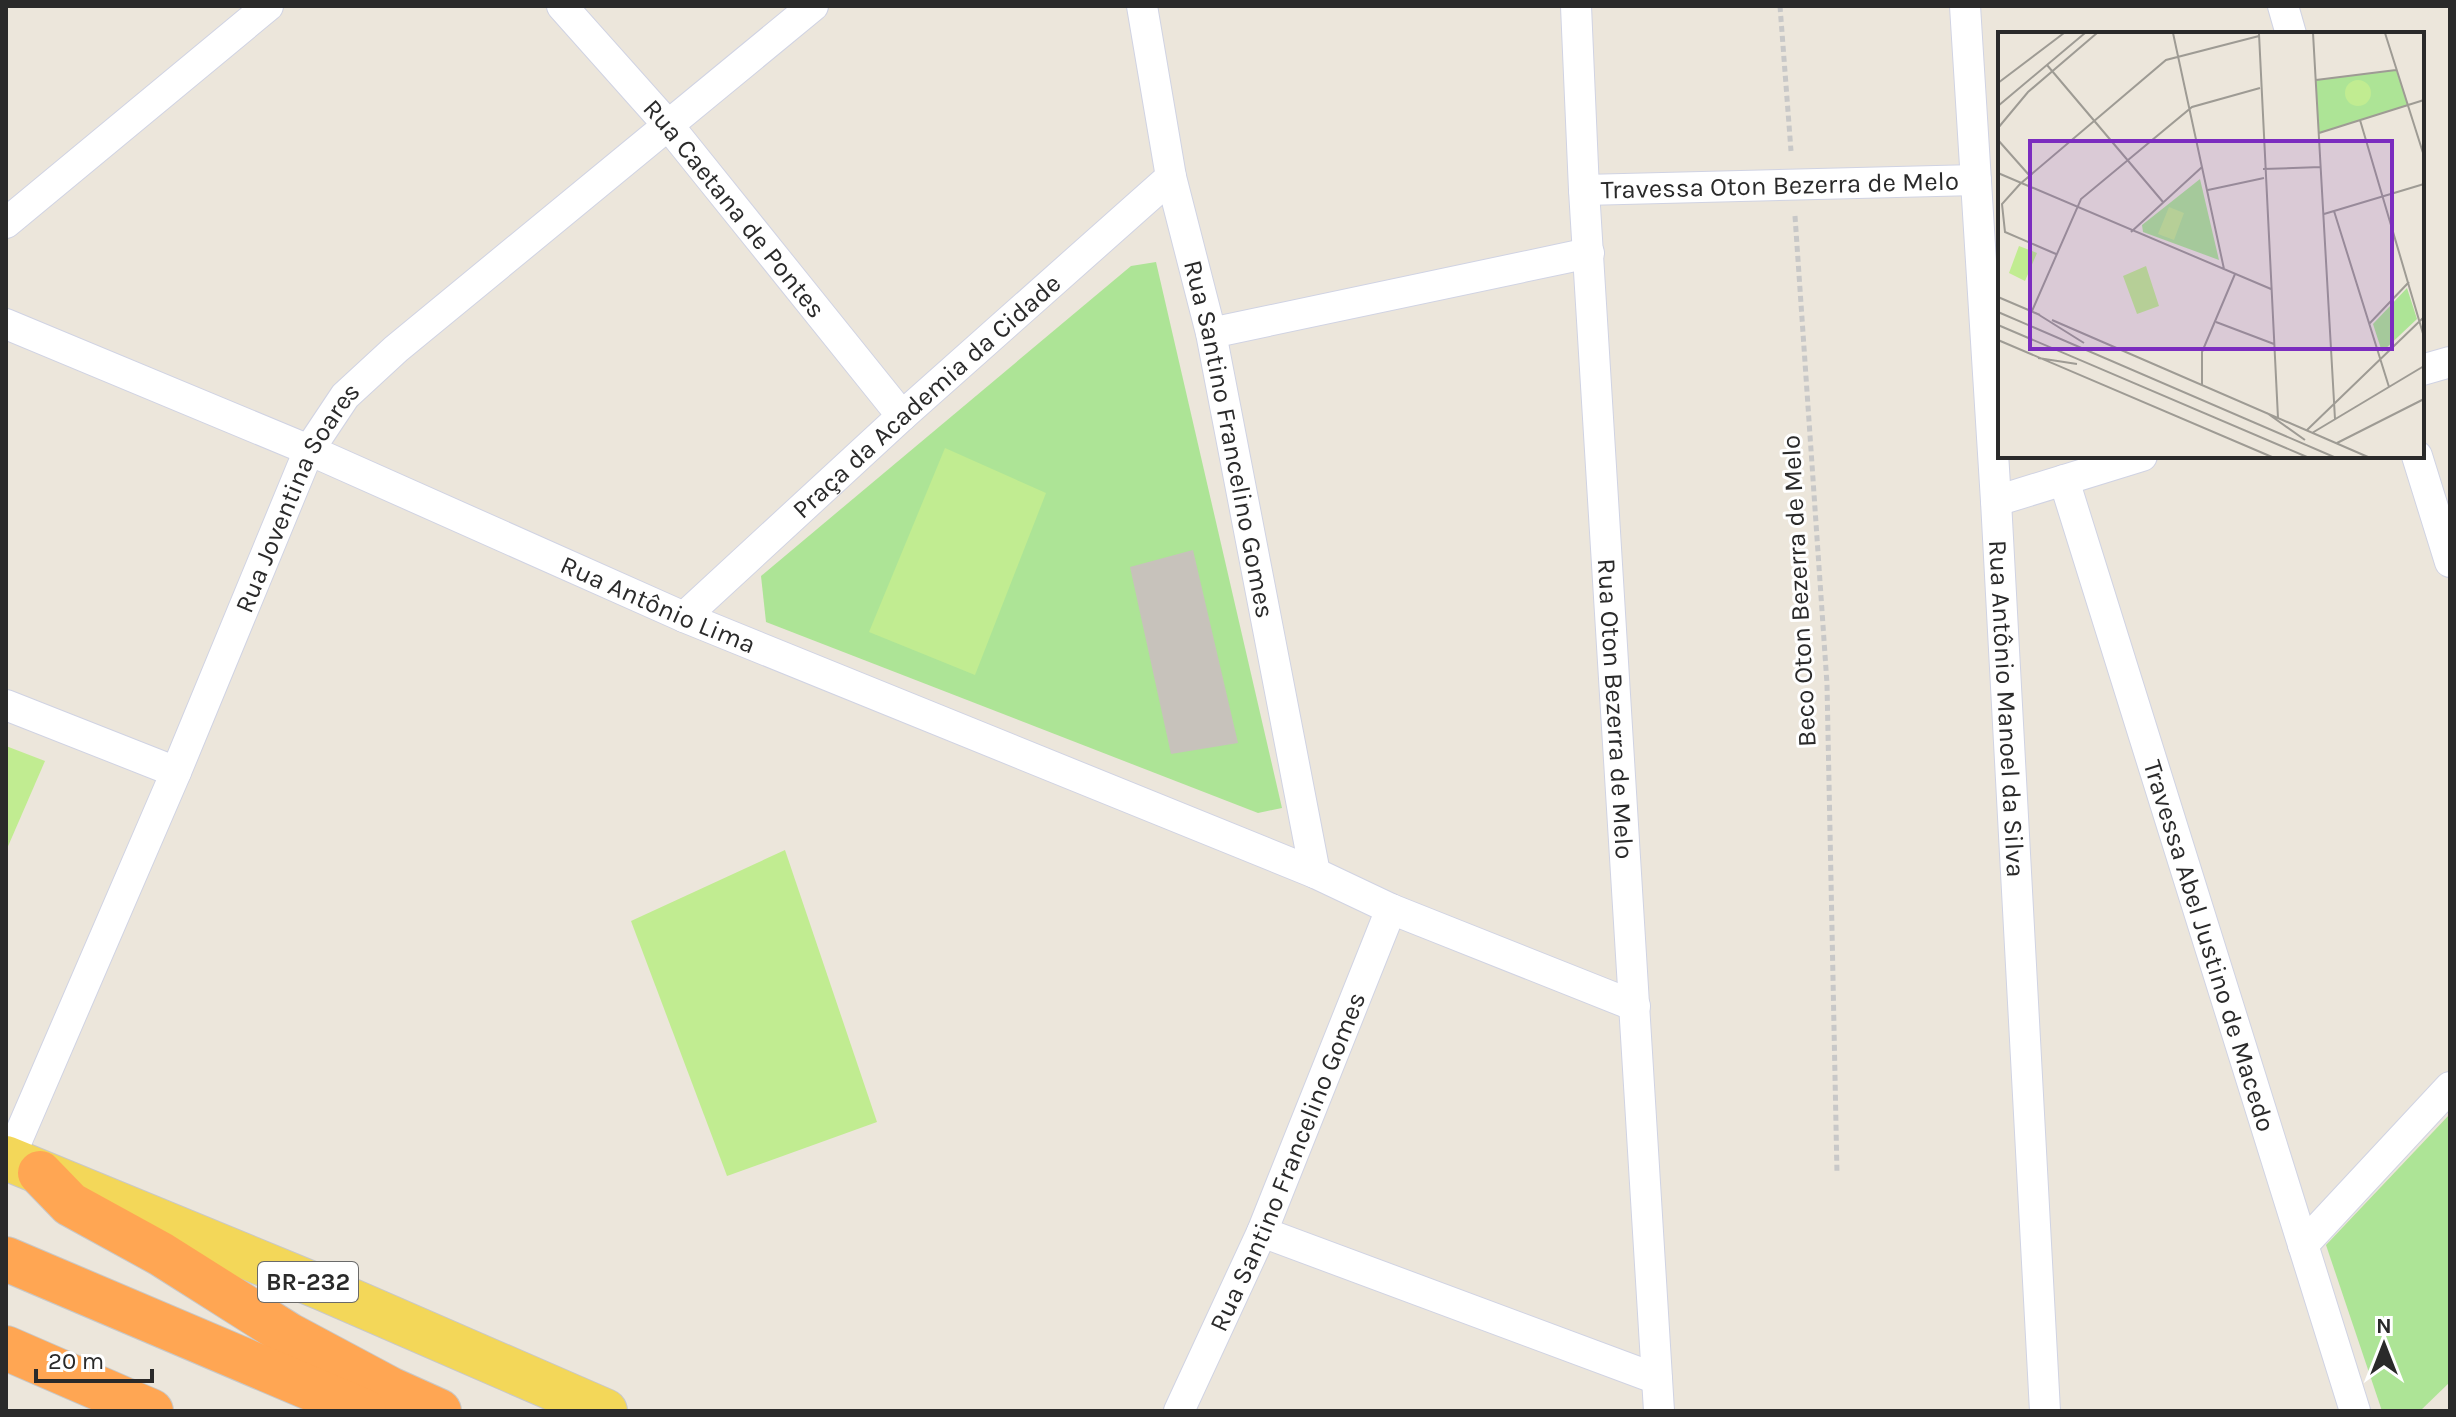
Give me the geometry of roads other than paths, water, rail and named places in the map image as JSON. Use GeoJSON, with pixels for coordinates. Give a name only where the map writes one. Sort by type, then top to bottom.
{"type":"FeatureCollection","features":[{"type":"Feature","properties":{"kind":"highway"},"geometry":{"type":"LineString","coordinates":[[18,1163],[70,1204],[161,1254],[289,1335],[390,1389],[439,1411]]}},
{"type":"Feature","properties":{"kind":"highway"},"geometry":{"type":"LineString","coordinates":[[6,1259],[364,1411]]}},
{"type":"Feature","properties":{"kind":"highway"},"geometry":{"type":"LineString","coordinates":[[6,1348],[151,1411]]}},
{"type":"Feature","properties":{"kind":"main road","name":"BR-232"},"geometry":{"type":"LineString","coordinates":[[18,1163],[322,1288],[605,1411]]}},
{"type":"Feature","properties":{"kind":"street"},"geometry":{"type":"LineString","coordinates":[[6,223],[268,6]]}},
{"type":"Feature","properties":{"kind":"street","name":"Rua Caetana de Pontes"},"geometry":{"type":"LineString","coordinates":[[562,6],[668,125],[902,416]]}},
{"type":"Feature","properties":{"kind":"street","name":"Rua Joventina Soares"},"geometry":{"type":"LineString","coordinates":[[18,1163],[309,450],[345,396],[396,349],[813,6]]}},
{"type":"Feature","properties":{"kind":"street","name":"Rua Santino Francelino Gomes"},"geometry":{"type":"LineString","coordinates":[[1142,6],[1171,177],[1211,333],[1315,873]]}},
{"type":"Feature","properties":{"kind":"street","name":"Rua Oton Bezerra de Melo"},"geometry":{"type":"LineString","coordinates":[[1576,6],[1584,190],[1659,1411]]}},
{"type":"Feature","properties":{"kind":"street","name":"Rua Antônio Manoel da Silva"},"geometry":{"type":"LineString","coordinates":[[1965,6],[1996,501],[2045,1411]]}},
{"type":"Feature","properties":{"kind":"street"},"geometry":{"type":"LineString","coordinates":[[2283,6],[2290,32]]}},
{"type":"Feature","properties":{"kind":"street","name":"Praça da Academia da Cidade"},"geometry":{"type":"LineString","coordinates":[[684,617],[902,416],[1171,177]]}},
{"type":"Feature","properties":{"kind":"street","name":"Travessa Oton Bezerra de Melo"},"geometry":{"type":"LineString","coordinates":[[1584,190],[1976,180]]}},
{"type":"Feature","properties":{"kind":"street"},"geometry":{"type":"LineString","coordinates":[[1211,333],[1589,253]]}},
{"type":"Feature","properties":{"kind":"street","name":"Rua Antônio Lima"},"geometry":{"type":"LineString","coordinates":[[6,324],[309,450],[684,617],[1315,873],[1391,909],[1635,1006]]}},
{"type":"Feature","properties":{"kind":"street"},"geometry":{"type":"LineString","coordinates":[[2424,369],[2450,362]]}},
{"type":"Feature","properties":{"kind":"street"},"geometry":{"type":"LineString","coordinates":[[1996,501],[2136,458]]}},
{"type":"Feature","properties":{"kind":"street"},"geometry":{"type":"LineString","coordinates":[[2418,458],[2450,562]]}},
{"type":"Feature","properties":{"kind":"street","name":"Travessa Abel Justino de Macedo"},"geometry":{"type":"LineString","coordinates":[[2064,480],[2355,1411]]}},
{"type":"Feature","properties":{"kind":"street"},"geometry":{"type":"LineString","coordinates":[[6,705],[176,772]]}},
{"type":"Feature","properties":{"kind":"street","name":"Rua Santino Francelino Gomes"},"geometry":{"type":"LineString","coordinates":[[1179,1411],[1262,1232],[1391,909]]}},
{"type":"Feature","properties":{"kind":"street"},"geometry":{"type":"LineString","coordinates":[[2303,1245],[2450,1087]]}},
{"type":"Feature","properties":{"kind":"street"},"geometry":{"type":"LineString","coordinates":[[1262,1232],[1657,1379]]}}]}
